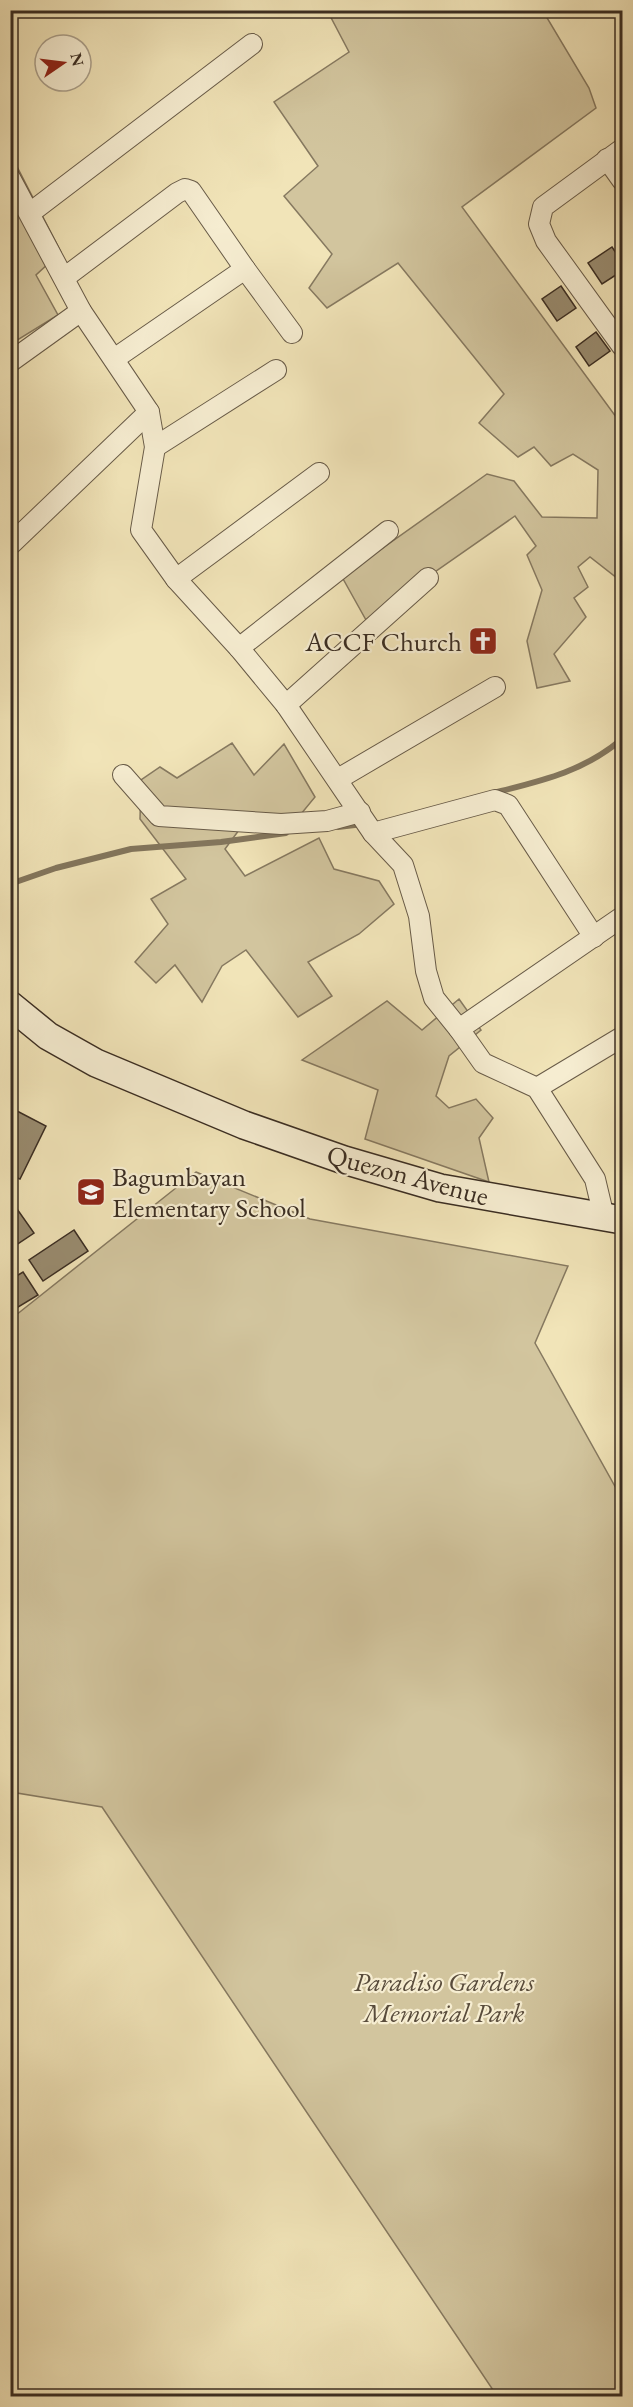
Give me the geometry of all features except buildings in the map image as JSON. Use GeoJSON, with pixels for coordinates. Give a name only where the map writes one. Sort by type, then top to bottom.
{"type":"FeatureCollection","features":[{"type":"Feature","properties":{"kind":"main road","name":"Quezon Avenue"},"geometry":{"type":"LineString","coordinates":[[10,1005],[48,1036],[96,1063],[244,1125],[344,1160],[440,1188],[613,1219]]}},
{"type":"Feature","properties":{"kind":"street"},"geometry":{"type":"LineString","coordinates":[[30,213],[252,44]]}},
{"type":"Feature","properties":{"kind":"street"},"geometry":{"type":"LineString","coordinates":[[622,180],[615,154],[543,207],[538,224],[546,241],[622,346]]}},
{"type":"Feature","properties":{"kind":"street"},"geometry":{"type":"LineString","coordinates":[[10,178],[81,311],[149,412],[155,447],[141,530],[176,579],[240,648],[286,705],[373,832],[403,865],[419,916],[426,971],[434,998],[483,1063],[537,1088],[595,1179],[613,1219]]}},
{"type":"Feature","properties":{"kind":"street"},"geometry":{"type":"LineString","coordinates":[[64,278],[177,192],[185,189],[191,191],[292,333]]}},
{"type":"Feature","properties":{"kind":"street"},"geometry":{"type":"LineString","coordinates":[[114,359],[245,268]]}},
{"type":"Feature","properties":{"kind":"street"},"geometry":{"type":"LineString","coordinates":[[10,362],[81,311]]}},
{"type":"Feature","properties":{"kind":"street"},"geometry":{"type":"LineString","coordinates":[[155,447],[276,370]]}},
{"type":"Feature","properties":{"kind":"street"},"geometry":{"type":"LineString","coordinates":[[10,545],[149,412]]}},
{"type":"Feature","properties":{"kind":"street"},"geometry":{"type":"LineString","coordinates":[[176,579],[319,473]]}},
{"type":"Feature","properties":{"kind":"street"},"geometry":{"type":"LineString","coordinates":[[240,648],[388,531]]}},
{"type":"Feature","properties":{"kind":"street"},"geometry":{"type":"LineString","coordinates":[[286,705],[428,578]]}},
{"type":"Feature","properties":{"kind":"street"},"geometry":{"type":"LineString","coordinates":[[338,779],[495,687]]}},
{"type":"Feature","properties":{"kind":"street"},"geometry":{"type":"LineString","coordinates":[[123,775],[159,816],[281,824],[327,821],[360,812]]}},
{"type":"Feature","properties":{"kind":"street"},"geometry":{"type":"LineString","coordinates":[[373,832],[495,800],[508,805],[594,937]]}},
{"type":"Feature","properties":{"kind":"street"},"geometry":{"type":"LineString","coordinates":[[459,1029],[622,917]]}},
{"type":"Feature","properties":{"kind":"street"},"geometry":{"type":"LineString","coordinates":[[537,1088],[622,1037]]}},
{"type":"Feature","properties":{"kind":"green space"},"geometry":{"type":"Polygon","coordinates":[[[327,10],[543,11],[589,88],[596,108],[462,207],[622,425],[622,580],[590,557],[578,567],[588,587],[574,598],[586,617],[554,654],[570,681],[537,688],[527,641],[542,590],[527,555],[536,546],[515,516],[366,620],[342,577],[487,474],[514,481],[542,517],[597,518],[598,470],[573,454],[551,466],[534,447],[518,457],[479,423],[504,394],[398,263],[327,308],[309,288],[332,254],[284,196],[318,166],[274,102],[349,52],[327,10]]]}},
{"type":"Feature","properties":{"kind":"green space"},"geometry":{"type":"Polygon","coordinates":[[[10,153],[61,252],[36,275],[58,315],[11,344],[10,153]]]}},
{"type":"Feature","properties":{"kind":"green space"},"geometry":{"type":"Polygon","coordinates":[[[232,743],[254,775],[284,744],[315,797],[296,820],[239,830],[225,849],[245,876],[319,838],[334,869],[379,881],[394,904],[359,934],[308,962],[332,996],[298,1017],[246,950],[222,966],[202,1002],[175,965],[156,983],[135,962],[168,924],[151,899],[186,879],[140,819],[141,780],[160,767],[177,778],[232,743]]]}},
{"type":"Feature","properties":{"kind":"green space"},"geometry":{"type":"Polygon","coordinates":[[[459,999],[481,1030],[449,1056],[436,1096],[449,1108],[476,1099],[493,1118],[479,1138],[489,1182],[365,1139],[378,1090],[302,1060],[387,1001],[422,1030],[459,999]]]}},
{"type":"Feature","properties":{"kind":"green space","name":"Paradiso Gardens Memorial Park"},"geometry":{"type":"Polygon","coordinates":[[[196,1172],[310,1219],[568,1266],[535,1343],[622,1499],[622,2396],[497,2396],[102,1807],[11,1792],[11,1319],[196,1172]]]}},
{"type":"Feature","properties":{"kind":"waterway"},"geometry":{"type":"LineString","coordinates":[[493,793],[561,774],[592,760],[622,739]]}},
{"type":"Feature","properties":{"kind":"waterway"},"geometry":{"type":"LineString","coordinates":[[338,827],[363,824]]}},
{"type":"Feature","properties":{"kind":"waterway"},"geometry":{"type":"LineString","coordinates":[[10,884],[56,868],[131,849],[221,842],[286,833]]}},
{"type":"Feature","properties":{"kind":"place","name":"ACCF Church"},"geometry":{"type":"Point","coordinates":[483,641]}},
{"type":"Feature","properties":{"kind":"place","name":"Bagumbayan Elementary School"},"geometry":{"type":"Point","coordinates":[91,1192]}}]}
